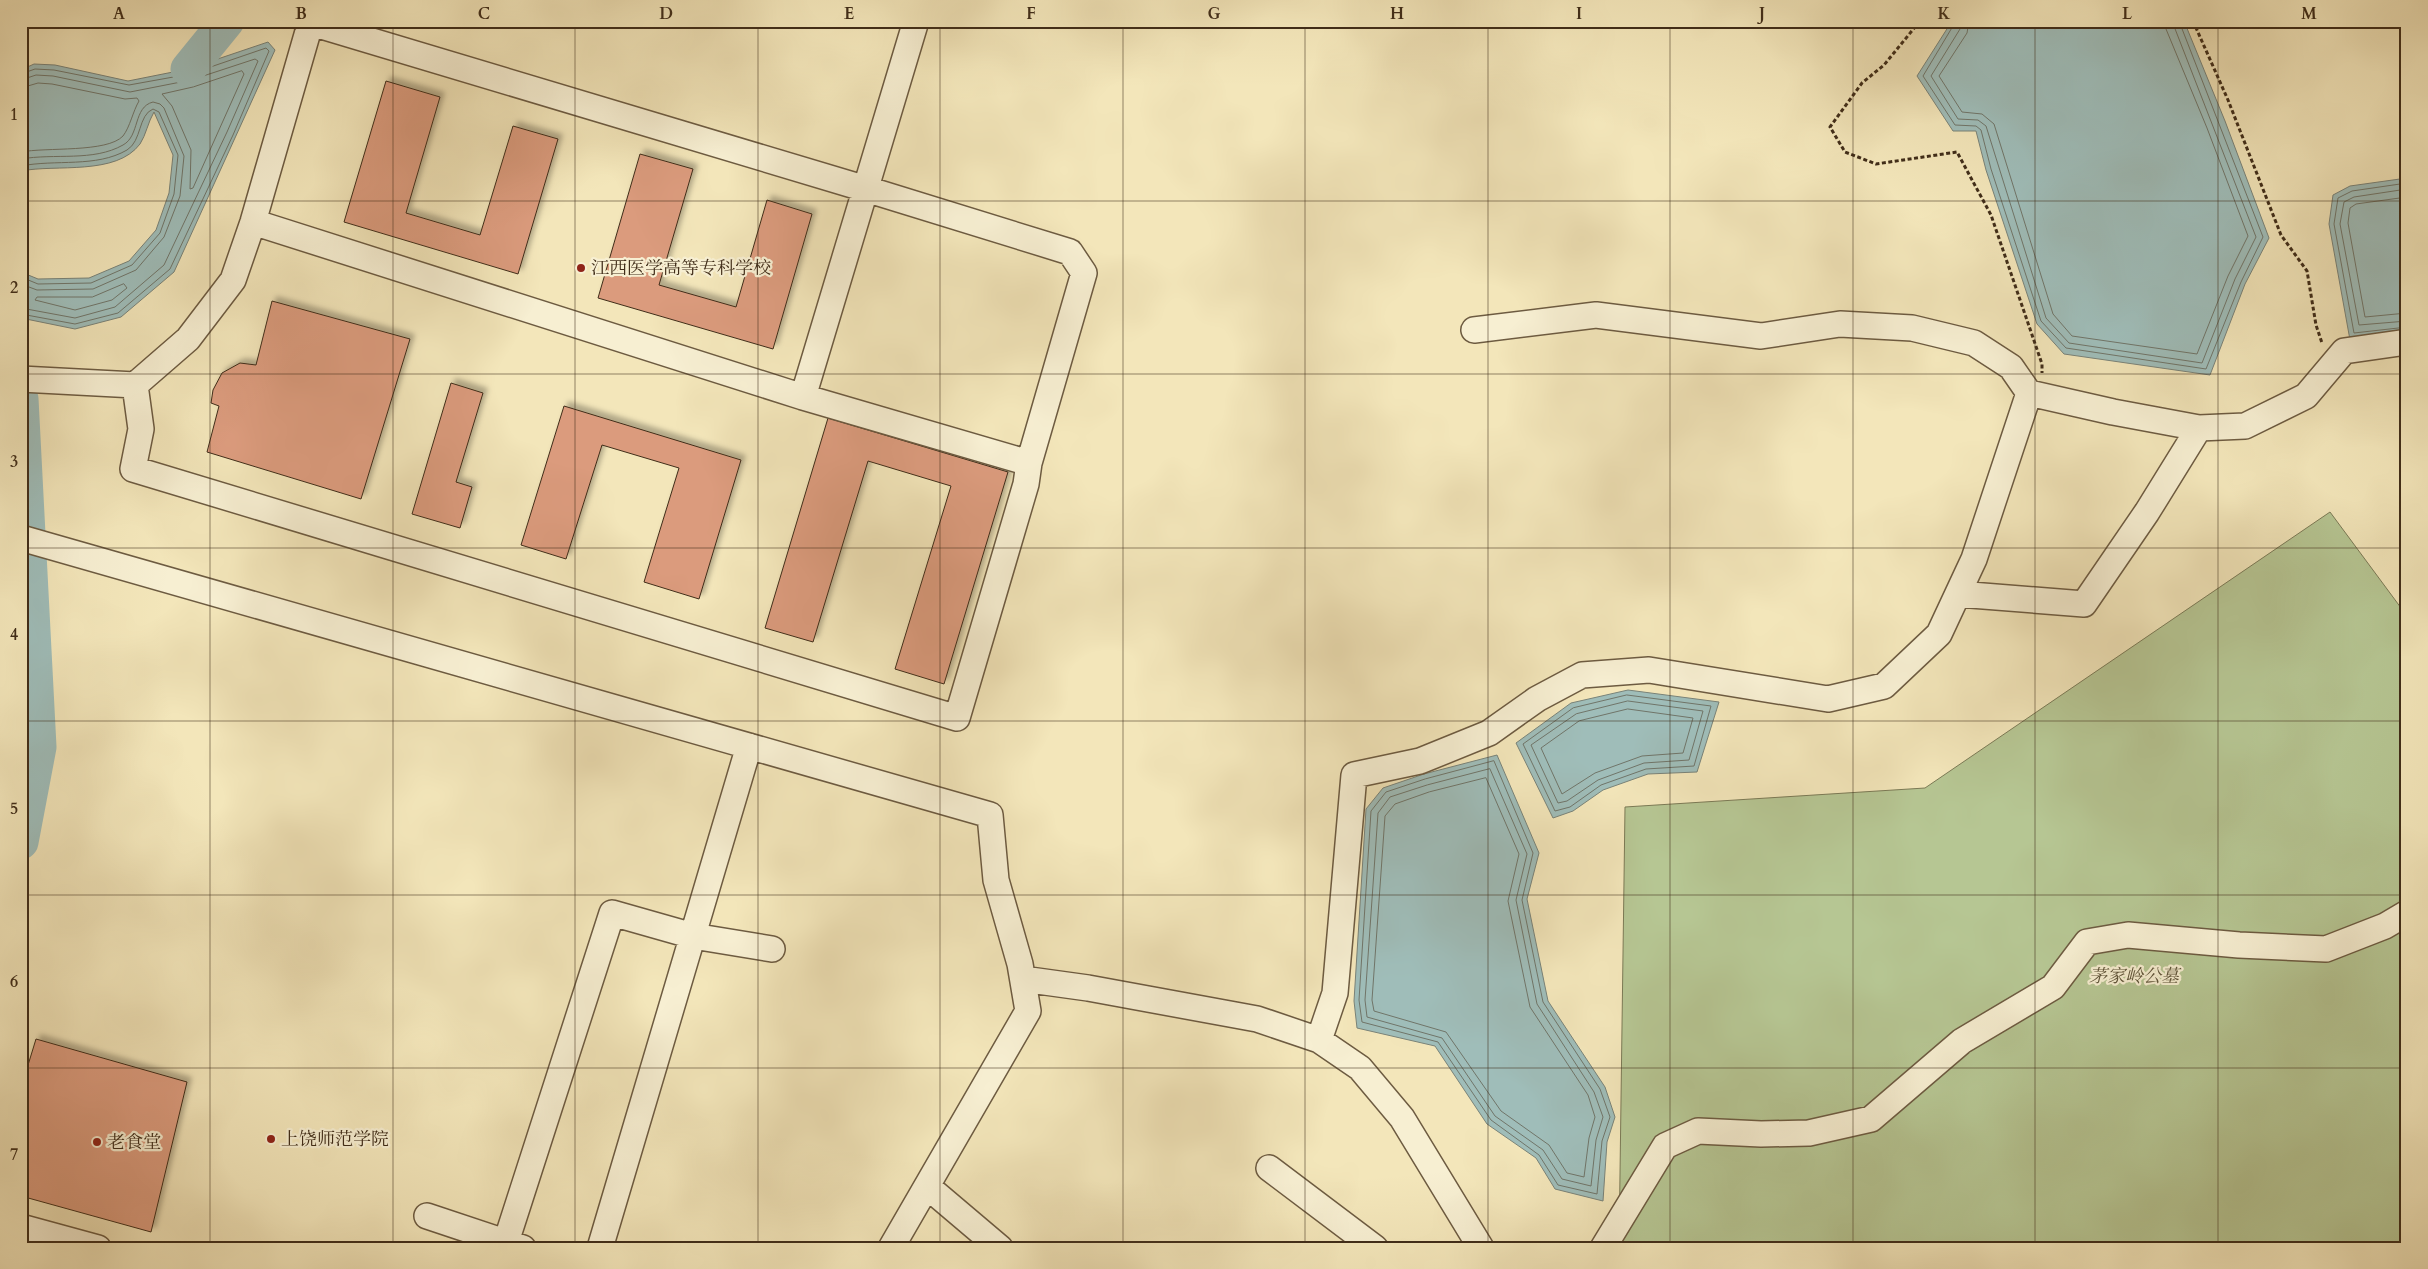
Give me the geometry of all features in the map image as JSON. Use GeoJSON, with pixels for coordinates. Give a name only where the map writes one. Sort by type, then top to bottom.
{"type":"FeatureCollection","features":[{"type":"Feature","properties":{"kind":"street"},"geometry":{"type":"LineString","coordinates":[[803,397],[916,21]]}},
{"type":"Feature","properties":{"kind":"street"},"geometry":{"type":"LineString","coordinates":[[21,379],[136,385],[188,339],[233,280],[253,222],[309,22],[1070,252],[1084,273],[1029,463],[1026,484],[957,718],[134,469],[141,429],[136,385]]}},
{"type":"Feature","properties":{"kind":"street"},"geometry":{"type":"LineString","coordinates":[[253,222],[803,397],[1029,463]]}},
{"type":"Feature","properties":{"kind":"street"},"geometry":{"type":"LineString","coordinates":[[1474,330],[1596,315],[1761,336],[1840,324],[1912,328],[1974,343],[2011,367],[2036,394],[2199,428],[2245,426],[2306,396],[2344,351],[2407,342]]}},
{"type":"Feature","properties":{"kind":"street"},"geometry":{"type":"LineString","coordinates":[[1319,1040],[1335,993],[1354,775],[1420,761],[1489,733],[1537,699],[1582,675],[1649,670],[1828,699],[1884,686],[1939,634],[1974,559],[2036,394]]}},
{"type":"Feature","properties":{"kind":"street"},"geometry":{"type":"LineString","coordinates":[[1958,594],[2084,604],[2147,512],[2199,428]]}},
{"type":"Feature","properties":{"kind":"street"},"geometry":{"type":"LineString","coordinates":[[21,538],[990,815],[996,880],[1023,980],[1028,1011],[892,1248]]}},
{"type":"Feature","properties":{"kind":"street"},"geometry":{"type":"LineString","coordinates":[[600,1248],[749,746]]}},
{"type":"Feature","properties":{"kind":"street"},"geometry":{"type":"LineString","coordinates":[[427,1216],[515,1245],[612,913],[693,936],[772,949]]}},
{"type":"Feature","properties":{"kind":"street"},"geometry":{"type":"LineString","coordinates":[[1603,1248],[1665,1146],[1698,1131],[1809,1134],[1871,1119],[1962,1041],[2053,987],[2087,942],[2128,935],[2239,945],[2326,948],[2385,926],[2407,913]]}},
{"type":"Feature","properties":{"kind":"street"},"geometry":{"type":"LineString","coordinates":[[1023,980],[1088,988],[1257,1018],[1319,1040],[1360,1068],[1402,1118],[1481,1248]]}},
{"type":"Feature","properties":{"kind":"street"},"geometry":{"type":"LineString","coordinates":[[1270,1168],[1374,1248]]}},
{"type":"Feature","properties":{"kind":"street"},"geometry":{"type":"LineString","coordinates":[[928,1187],[1000,1248]]}},
{"type":"Feature","properties":{"kind":"street"},"geometry":{"type":"LineString","coordinates":[[21,1227],[49,1241],[98,1248]]}},
{"type":"Feature","properties":{"kind":"path"},"geometry":{"type":"LineString","coordinates":[[1920,21],[1884,65],[1862,83],[1830,127],[1845,152],[1876,164],[1957,152],[1992,215],[2042,364],[2036,394]]}},
{"type":"Feature","properties":{"kind":"path"},"geometry":{"type":"LineString","coordinates":[[2193,21],[2228,100],[2281,235],[2306,270],[2316,325],[2330,368]]}},
{"type":"Feature","properties":{"kind":"green space","name":"茅家岭公墓"},"geometry":{"type":"Polygon","coordinates":[[[2330,512],[2407,616],[2407,1248],[1619,1248],[1625,807],[1925,788],[2330,512]]]}},
{"type":"Feature","properties":{"kind":"water"},"geometry":{"type":"Polygon","coordinates":[[[1952,21],[2184,21],[2225,121],[2269,238],[2245,284],[2210,375],[2064,354],[2037,324],[1986,170],[1976,131],[1953,131],[1917,76],[1952,21]]]}},
{"type":"Feature","properties":{"kind":"water"},"geometry":{"type":"Polygon","coordinates":[[[268,42],[275,50],[174,272],[121,317],[75,329],[21,318],[21,272],[38,279],[89,278],[129,261],[156,230],[169,193],[173,155],[154,112],[140,144],[129,154],[116,161],[85,167],[21,171],[21,70],[34,64],[55,65],[128,81],[188,69],[268,42]]]}},
{"type":"Feature","properties":{"kind":"water"},"geometry":{"type":"Polygon","coordinates":[[[2407,178],[2407,332],[2350,340],[2329,224],[2333,195],[2350,186],[2407,178]]]}},
{"type":"Feature","properties":{"kind":"water"},"geometry":{"type":"Polygon","coordinates":[[[1628,690],[1719,702],[1697,772],[1648,774],[1603,790],[1573,811],[1553,818],[1516,743],[1571,703],[1628,690]]]}},
{"type":"Feature","properties":{"kind":"water"},"geometry":{"type":"Polygon","coordinates":[[[1497,755],[1539,853],[1527,899],[1548,1001],[1605,1087],[1615,1117],[1607,1142],[1603,1201],[1555,1189],[1536,1158],[1487,1124],[1435,1046],[1357,1028],[1354,1001],[1366,809],[1383,788],[1424,774],[1497,755]]]}},
{"type":"Feature","properties":{"kind":"building"},"geometry":{"type":"Polygon","coordinates":[[[386,81],[440,97],[406,213],[480,235],[513,126],[558,139],[518,274],[344,222],[386,81]]]}},
{"type":"Feature","properties":{"kind":"building"},"geometry":{"type":"Polygon","coordinates":[[[640,154],[693,169],[659,285],[736,307],[767,200],[812,214],[773,349],[598,298],[640,154]]]}},
{"type":"Feature","properties":{"kind":"building"},"geometry":{"type":"Polygon","coordinates":[[[272,301],[410,339],[361,499],[207,452],[219,406],[211,403],[213,390],[222,373],[240,363],[256,365],[272,301]]]}},
{"type":"Feature","properties":{"kind":"building"},"geometry":{"type":"Polygon","coordinates":[[[451,383],[483,393],[456,482],[472,487],[460,528],[412,514],[451,383]]]}},
{"type":"Feature","properties":{"kind":"building"},"geometry":{"type":"Polygon","coordinates":[[[564,406],[741,460],[699,599],[644,582],[679,468],[602,445],[566,559],[521,545],[564,406]]]}},
{"type":"Feature","properties":{"kind":"building"},"geometry":{"type":"Polygon","coordinates":[[[828,418],[1008,472],[944,684],[895,669],[951,486],[868,461],[813,642],[765,628],[828,418]]]}},
{"type":"Feature","properties":{"kind":"building","name":"老食堂"},"geometry":{"type":"Polygon","coordinates":[[[36,1039],[187,1082],[151,1232],[21,1196],[21,1088],[36,1039]]]}},
{"type":"Feature","properties":{"kind":"waterway"},"geometry":{"type":"LineString","coordinates":[[188,69],[227,21]]}},
{"type":"Feature","properties":{"kind":"waterway"},"geometry":{"type":"LineString","coordinates":[[21,399],[39,747],[21,842]]}},
{"type":"Feature","properties":{"kind":"place","name":"江西医学高等专科学校"},"geometry":{"type":"Point","coordinates":[581,268]}},
{"type":"Feature","properties":{"kind":"place","name":"上饶师范学院"},"geometry":{"type":"Point","coordinates":[271,1139]}},
{"type":"Feature","properties":{"kind":"place","name":"老食堂"},"geometry":{"type":"Point","coordinates":[97,1142]}}]}
